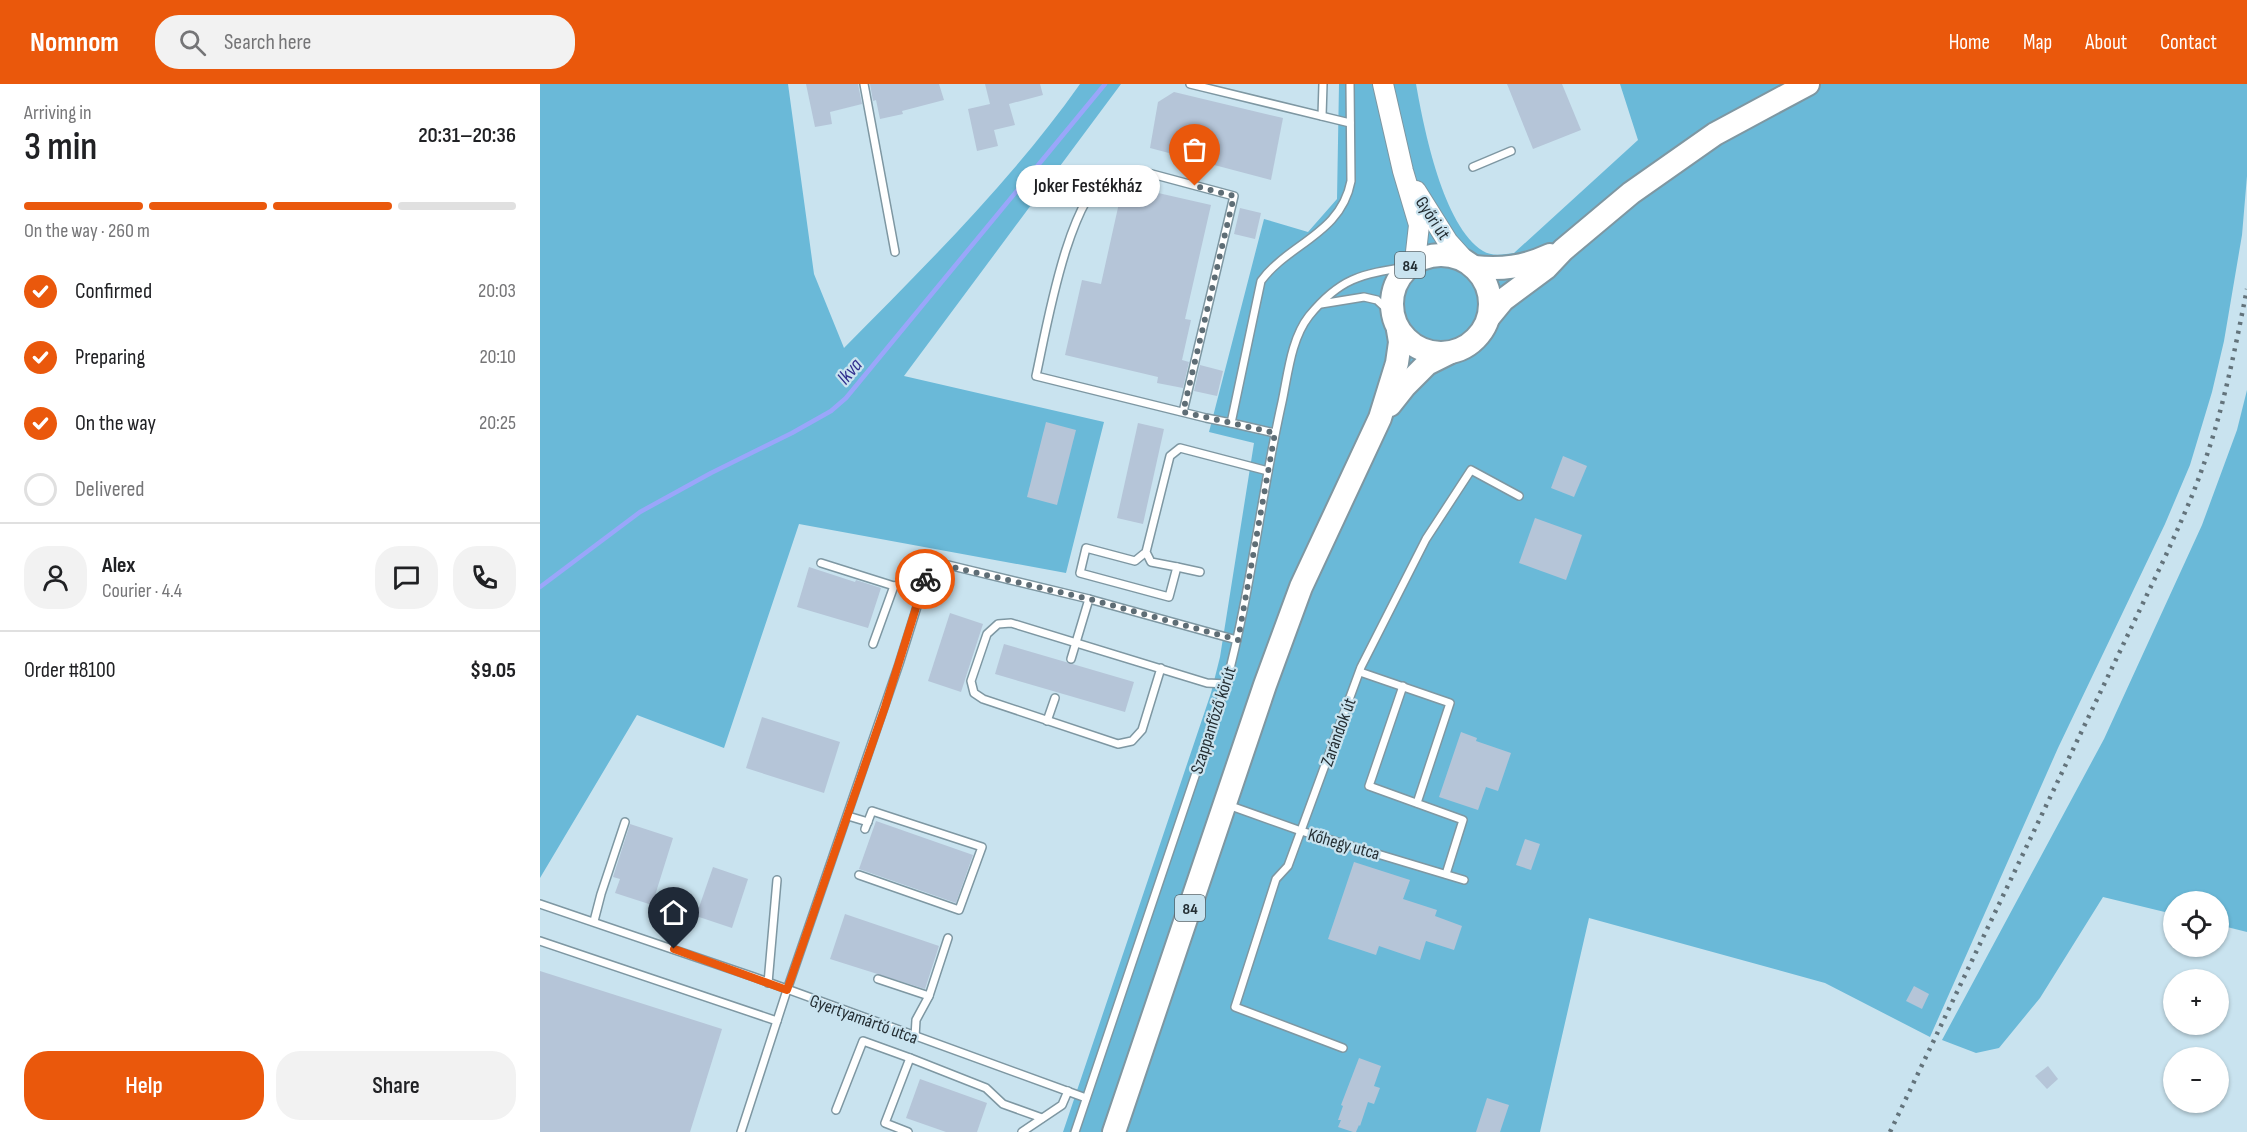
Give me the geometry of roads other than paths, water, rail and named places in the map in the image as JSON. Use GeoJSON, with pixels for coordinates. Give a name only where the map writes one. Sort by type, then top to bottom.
{"type":"FeatureCollection","features":[{"type":"Feature","properties":{"kind":"main road","name":"Győri út"},"geometry":{"type":"LineString","coordinates":[[1383,84],[1403,171],[1419,225],[1411,264]]}},
{"type":"Feature","properties":{"kind":"main road","name":"84"},"geometry":{"type":"LineString","coordinates":[[1380,418],[1405,386],[1427,364],[1471,342],[1483,330],[1489,317],[1503,300],[1546,268],[1563,250],[1631,193],[1694,148],[1808,84]]}},
{"type":"Feature","properties":{"kind":"main road","name":"Győri út"},"geometry":{"type":"LineString","coordinates":[[1403,171],[1448,242],[1470,265]]}},
{"type":"Feature","properties":{"kind":"main road","name":"84"},"geometry":{"type":"LineString","coordinates":[[1114,1132],[1301,587],[1380,418],[1397,363],[1400,342],[1392,301],[1398,278],[1411,264],[1435,255],[1448,255],[1470,265],[1496,270],[1516,268],[1563,250]]}},
{"type":"Feature","properties":{"kind":"main road"},"geometry":{"type":"LineString","coordinates":[[1470,265],[1487,288],[1490,300],[1489,317]]}},
{"type":"Feature","properties":{"kind":"main road"},"geometry":{"type":"LineString","coordinates":[[1395,322],[1406,340],[1426,351],[1436,354],[1449,353]]}},
{"type":"Feature","properties":{"kind":"lane"},"geometry":{"type":"LineString","coordinates":[[864,84],[895,252]]}},
{"type":"Feature","properties":{"kind":"lane"},"geometry":{"type":"LineString","coordinates":[[1190,84],[1350,123]]}},
{"type":"Feature","properties":{"kind":"lane"},"geometry":{"type":"LineString","coordinates":[[1322,116],[1323,84]]}},
{"type":"Feature","properties":{"kind":"lane"},"geometry":{"type":"LineString","coordinates":[[1231,423],[1261,281],[1272,266],[1320,233],[1341,209],[1348,196],[1351,181],[1350,84]]}},
{"type":"Feature","properties":{"kind":"lane"},"geometry":{"type":"LineString","coordinates":[[1473,167],[1511,151]]}},
{"type":"Feature","properties":{"kind":"lane"},"geometry":{"type":"LineString","coordinates":[[1183,412],[1235,192],[1137,170],[1121,170],[1108,174],[1094,188],[1084,204],[1061,266],[1036,376],[1183,412],[1275,433]]}},
{"type":"Feature","properties":{"kind":"lane","name":"Szappanfőző körút"},"geometry":{"type":"LineString","coordinates":[[1075,1132],[1226,684],[1238,640],[1275,433],[1295,343],[1308,318],[1336,288],[1359,276],[1411,264]]}},
{"type":"Feature","properties":{"kind":"lane"},"geometry":{"type":"LineString","coordinates":[[1321,304],[1364,297],[1377,300],[1395,322]]}},
{"type":"Feature","properties":{"kind":"lane"},"geometry":{"type":"LineString","coordinates":[[1177,567],[1169,597],[1080,573],[1086,548],[1135,561],[1146,552],[1170,456],[1180,448],[1268,471]]}},
{"type":"Feature","properties":{"kind":"lane","name":"Zarándok út"},"geometry":{"type":"LineString","coordinates":[[1343,1048],[1235,1007],[1276,879],[1288,866],[1359,672],[1426,539],[1471,470],[1519,496]]}},
{"type":"Feature","properties":{"kind":"lane"},"geometry":{"type":"LineString","coordinates":[[1146,552],[1151,562],[1200,572]]}},
{"type":"Feature","properties":{"kind":"lane"},"geometry":{"type":"LineString","coordinates":[[915,557],[1089,599],[1238,640]]}},
{"type":"Feature","properties":{"kind":"lane"},"geometry":{"type":"LineString","coordinates":[[741,1132],[787,990],[899,664],[931,562]]}},
{"type":"Feature","properties":{"kind":"lane"},"geometry":{"type":"LineString","coordinates":[[821,563],[894,586],[926,577]]}},
{"type":"Feature","properties":{"kind":"lane"},"geometry":{"type":"LineString","coordinates":[[873,644],[894,586]]}},
{"type":"Feature","properties":{"kind":"lane"},"geometry":{"type":"LineString","coordinates":[[1071,659],[1089,599]]}},
{"type":"Feature","properties":{"kind":"lane"},"geometry":{"type":"LineString","coordinates":[[1161,668],[1142,730],[1132,741],[1118,744],[983,699],[974,693],[971,681],[987,634],[998,624],[1011,622],[1161,668],[1206,683],[1226,684]]}},
{"type":"Feature","properties":{"kind":"lane"},"geometry":{"type":"LineString","coordinates":[[1359,672],[1450,703],[1417,803]]}},
{"type":"Feature","properties":{"kind":"lane"},"geometry":{"type":"LineString","coordinates":[[1403,686],[1369,786],[1463,820],[1446,874]]}},
{"type":"Feature","properties":{"kind":"lane"},"geometry":{"type":"LineString","coordinates":[[1047,721],[1055,698]]}},
{"type":"Feature","properties":{"kind":"lane","name":"Kőhegy utca"},"geometry":{"type":"LineString","coordinates":[[1225,804],[1301,831],[1464,879]]}},
{"type":"Feature","properties":{"kind":"lane"},"geometry":{"type":"LineString","coordinates":[[848,816],[866,825],[872,811],[982,847],[959,910],[859,875]]}},
{"type":"Feature","properties":{"kind":"lane"},"geometry":{"type":"LineString","coordinates":[[594,921],[625,822]]}},
{"type":"Feature","properties":{"kind":"lane"},"geometry":{"type":"LineString","coordinates":[[768,983],[777,880]]}},
{"type":"Feature","properties":{"kind":"lane","name":"Gyertyamártó utca"},"geometry":{"type":"LineString","coordinates":[[540,904],[594,921],[1086,1098]]}},
{"type":"Feature","properties":{"kind":"lane"},"geometry":{"type":"LineString","coordinates":[[915,1037],[916,1020],[929,996],[948,938]]}},
{"type":"Feature","properties":{"kind":"lane"},"geometry":{"type":"LineString","coordinates":[[540,941],[777,1021]]}},
{"type":"Feature","properties":{"kind":"lane"},"geometry":{"type":"LineString","coordinates":[[878,979],[929,996]]}},
{"type":"Feature","properties":{"kind":"lane"},"geometry":{"type":"LineString","coordinates":[[836,1110],[863,1041],[986,1088],[1003,1104],[1042,1118]]}},
{"type":"Feature","properties":{"kind":"lane"},"geometry":{"type":"LineString","coordinates":[[908,1132],[884,1127],[910,1058]]}},
{"type":"Feature","properties":{"kind":"lane"},"geometry":{"type":"LineString","coordinates":[[1022,1132],[1062,1105],[1068,1091]]}},
{"type":"Feature","properties":{"kind":"waterway","name":"Ikva"},"geometry":{"type":"LineString","coordinates":[[540,587],[640,512],[711,473],[792,433],[831,411],[846,398],[1105,84]]}},
{"type":"Feature","properties":{"kind":"railway"},"geometry":{"type":"LineString","coordinates":[[1890,1132],[2185,512],[2216,425],[2247,289]]}},
{"type":"Feature","properties":{"kind":"place","name":"Joker Festékház"},"geometry":{"type":"Point","coordinates":[1195,186]}}]}
